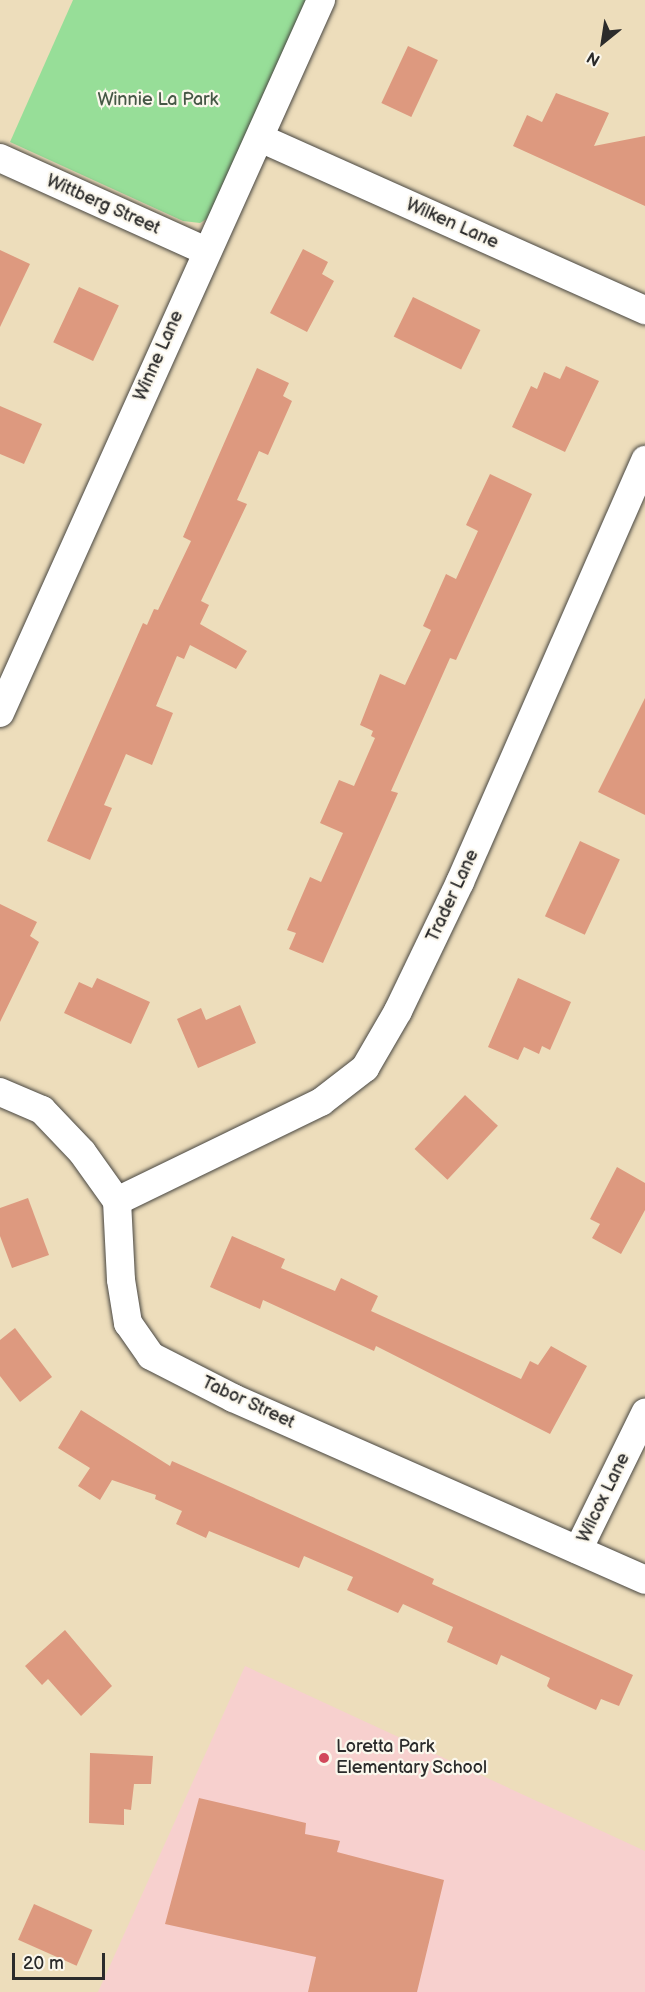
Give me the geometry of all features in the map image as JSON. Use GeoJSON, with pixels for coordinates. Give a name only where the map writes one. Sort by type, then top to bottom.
{"type":"FeatureCollection","features":[{"type":"Feature","properties":{"kind":"street","name":"Winne Lane"},"geometry":{"type":"LineString","coordinates":[[0,713],[206,251],[260,138],[321,0]]}},
{"type":"Feature","properties":{"kind":"street","name":"Wilken Lane"},"geometry":{"type":"LineString","coordinates":[[260,138],[645,310]]}},
{"type":"Feature","properties":{"kind":"street","name":"Wittberg Street"},"geometry":{"type":"LineString","coordinates":[[0,158],[206,251]]}},
{"type":"Feature","properties":{"kind":"street","name":"Trader Lane"},"geometry":{"type":"LineString","coordinates":[[117,1201],[321,1102],[365,1068],[398,1011],[460,882],[645,460]]}},
{"type":"Feature","properties":{"kind":"street"},"geometry":{"type":"LineString","coordinates":[[0,1092],[42,1110],[82,1152],[117,1201]]}},
{"type":"Feature","properties":{"kind":"street","name":"Tabor Street"},"geometry":{"type":"LineString","coordinates":[[117,1201],[121,1280],[128,1323],[151,1356],[234,1398],[645,1580]]}},
{"type":"Feature","properties":{"kind":"street","name":"Wilcox Lane"},"geometry":{"type":"LineString","coordinates":[[578,1550],[645,1413]]}},
{"type":"Feature","properties":{"kind":"shaded area","name":"Loretta Park Elementary School"},"geometry":{"type":"Polygon","coordinates":[[[245,1666],[645,1851],[645,1992],[98,1992],[245,1666]]]}},
{"type":"Feature","properties":{"kind":"green space","name":"Winnie La Park"},"geometry":{"type":"Polygon","coordinates":[[[73,0],[312,0],[216,213],[200,223],[183,221],[10,142],[73,0]]]}},
{"type":"Feature","properties":{"kind":"building"},"geometry":{"type":"Polygon","coordinates":[[[408,46],[438,60],[411,117],[381,103],[408,46]]]}},
{"type":"Feature","properties":{"kind":"building"},"geometry":{"type":"Polygon","coordinates":[[[556,93],[609,113],[594,146],[645,136],[645,206],[513,146],[527,115],[542,122],[556,93]]]}},
{"type":"Feature","properties":{"kind":"building"},"geometry":{"type":"Polygon","coordinates":[[[303,249],[328,262],[322,274],[334,281],[307,332],[270,313],[303,249]]]}},
{"type":"Feature","properties":{"kind":"building"},"geometry":{"type":"Polygon","coordinates":[[[0,250],[30,264],[0,327],[0,250]]]}},
{"type":"Feature","properties":{"kind":"building"},"geometry":{"type":"Polygon","coordinates":[[[79,287],[119,306],[93,361],[53,342],[79,287]]]}},
{"type":"Feature","properties":{"kind":"building"},"geometry":{"type":"Polygon","coordinates":[[[413,297],[480,330],[461,369],[394,337],[413,297]]]}},
{"type":"Feature","properties":{"kind":"building"},"geometry":{"type":"Polygon","coordinates":[[[566,366],[599,381],[565,452],[512,427],[531,386],[537,389],[544,372],[560,379],[566,366]]]}},
{"type":"Feature","properties":{"kind":"building"},"geometry":{"type":"Polygon","coordinates":[[[257,368],[289,383],[283,396],[292,401],[268,455],[259,451],[237,500],[247,504],[201,601],[209,605],[200,624],[247,651],[236,669],[190,645],[184,659],[177,656],[156,706],[173,713],[152,765],[126,754],[104,805],[112,808],[90,860],[47,841],[143,623],[147,625],[154,609],[158,610],[191,541],[183,537],[257,368]]]}},
{"type":"Feature","properties":{"kind":"building"},"geometry":{"type":"Polygon","coordinates":[[[0,406],[42,424],[24,464],[0,454],[0,406]]]}},
{"type":"Feature","properties":{"kind":"building"},"geometry":{"type":"Polygon","coordinates":[[[490,474],[532,494],[456,660],[450,658],[391,791],[398,793],[323,963],[289,949],[296,933],[287,930],[310,877],[321,882],[343,833],[320,823],[339,780],[354,786],[375,738],[371,736],[373,731],[360,725],[380,674],[405,685],[431,630],[423,626],[446,574],[456,579],[478,531],[466,525],[490,474]]]}},
{"type":"Feature","properties":{"kind":"building"},"geometry":{"type":"Polygon","coordinates":[[[645,698],[645,815],[598,792],[645,698]]]}},
{"type":"Feature","properties":{"kind":"building"},"geometry":{"type":"Polygon","coordinates":[[[580,841],[620,860],[585,935],[545,916],[580,841]]]}},
{"type":"Feature","properties":{"kind":"building"},"geometry":{"type":"Polygon","coordinates":[[[0,904],[37,922],[30,936],[39,942],[0,1022],[0,904]]]}},
{"type":"Feature","properties":{"kind":"building"},"geometry":{"type":"Polygon","coordinates":[[[97,978],[150,1002],[131,1044],[64,1013],[79,982],[92,988],[97,978]]]}},
{"type":"Feature","properties":{"kind":"building"},"geometry":{"type":"Polygon","coordinates":[[[518,978],[571,1002],[550,1050],[542,1046],[539,1054],[524,1047],[518,1060],[488,1047],[518,978]]]}},
{"type":"Feature","properties":{"kind":"building"},"geometry":{"type":"Polygon","coordinates":[[[240,1005],[256,1043],[198,1068],[177,1019],[201,1008],[206,1020],[240,1005]]]}},
{"type":"Feature","properties":{"kind":"building"},"geometry":{"type":"Polygon","coordinates":[[[465,1095],[498,1126],[447,1180],[415,1149],[465,1095]]]}},
{"type":"Feature","properties":{"kind":"building"},"geometry":{"type":"Polygon","coordinates":[[[617,1167],[645,1183],[645,1210],[621,1254],[592,1238],[600,1224],[590,1219],[617,1167]]]}},
{"type":"Feature","properties":{"kind":"building"},"geometry":{"type":"Polygon","coordinates":[[[28,1198],[49,1255],[12,1268],[0,1236],[0,1208],[28,1198]]]}},
{"type":"Feature","properties":{"kind":"building"},"geometry":{"type":"Polygon","coordinates":[[[232,1236],[285,1259],[281,1268],[335,1291],[341,1278],[378,1296],[371,1311],[521,1379],[530,1361],[538,1365],[551,1346],[587,1366],[550,1434],[376,1346],[374,1351],[263,1300],[260,1309],[210,1287],[232,1236]]]}},
{"type":"Feature","properties":{"kind":"building"},"geometry":{"type":"Polygon","coordinates":[[[15,1328],[52,1377],[20,1402],[0,1376],[0,1340],[15,1328]]]}},
{"type":"Feature","properties":{"kind":"building"},"geometry":{"type":"Polygon","coordinates":[[[81,1410],[170,1466],[172,1461],[371,1550],[434,1579],[432,1584],[633,1675],[619,1706],[601,1699],[596,1710],[550,1689],[547,1686],[550,1678],[501,1655],[497,1665],[447,1642],[453,1627],[403,1604],[398,1613],[347,1590],[353,1577],[304,1556],[299,1568],[209,1531],[206,1538],[176,1524],[182,1511],[155,1499],[156,1495],[112,1480],[100,1500],[78,1486],[90,1468],[58,1448],[81,1410]]]}},
{"type":"Feature","properties":{"kind":"building"},"geometry":{"type":"Polygon","coordinates":[[[65,1630],[112,1686],[81,1716],[48,1679],[42,1685],[25,1666],[65,1630]]]}},
{"type":"Feature","properties":{"kind":"building"},"geometry":{"type":"Polygon","coordinates":[[[90,1753],[153,1756],[151,1784],[134,1784],[131,1810],[124,1809],[124,1825],[89,1823],[90,1753]]]}},
{"type":"Feature","properties":{"kind":"building"},"geometry":{"type":"Polygon","coordinates":[[[199,1798],[306,1823],[305,1834],[340,1841],[337,1852],[444,1880],[417,1992],[308,1992],[316,1957],[165,1924],[199,1798]]]}},
{"type":"Feature","properties":{"kind":"building"},"geometry":{"type":"Polygon","coordinates":[[[34,1904],[92,1930],[77,1966],[18,1940],[34,1904]]]}},
{"type":"Feature","properties":{"kind":"place","name":"Loretta Park Elementary School"},"geometry":{"type":"Point","coordinates":[324,1758]}}]}
